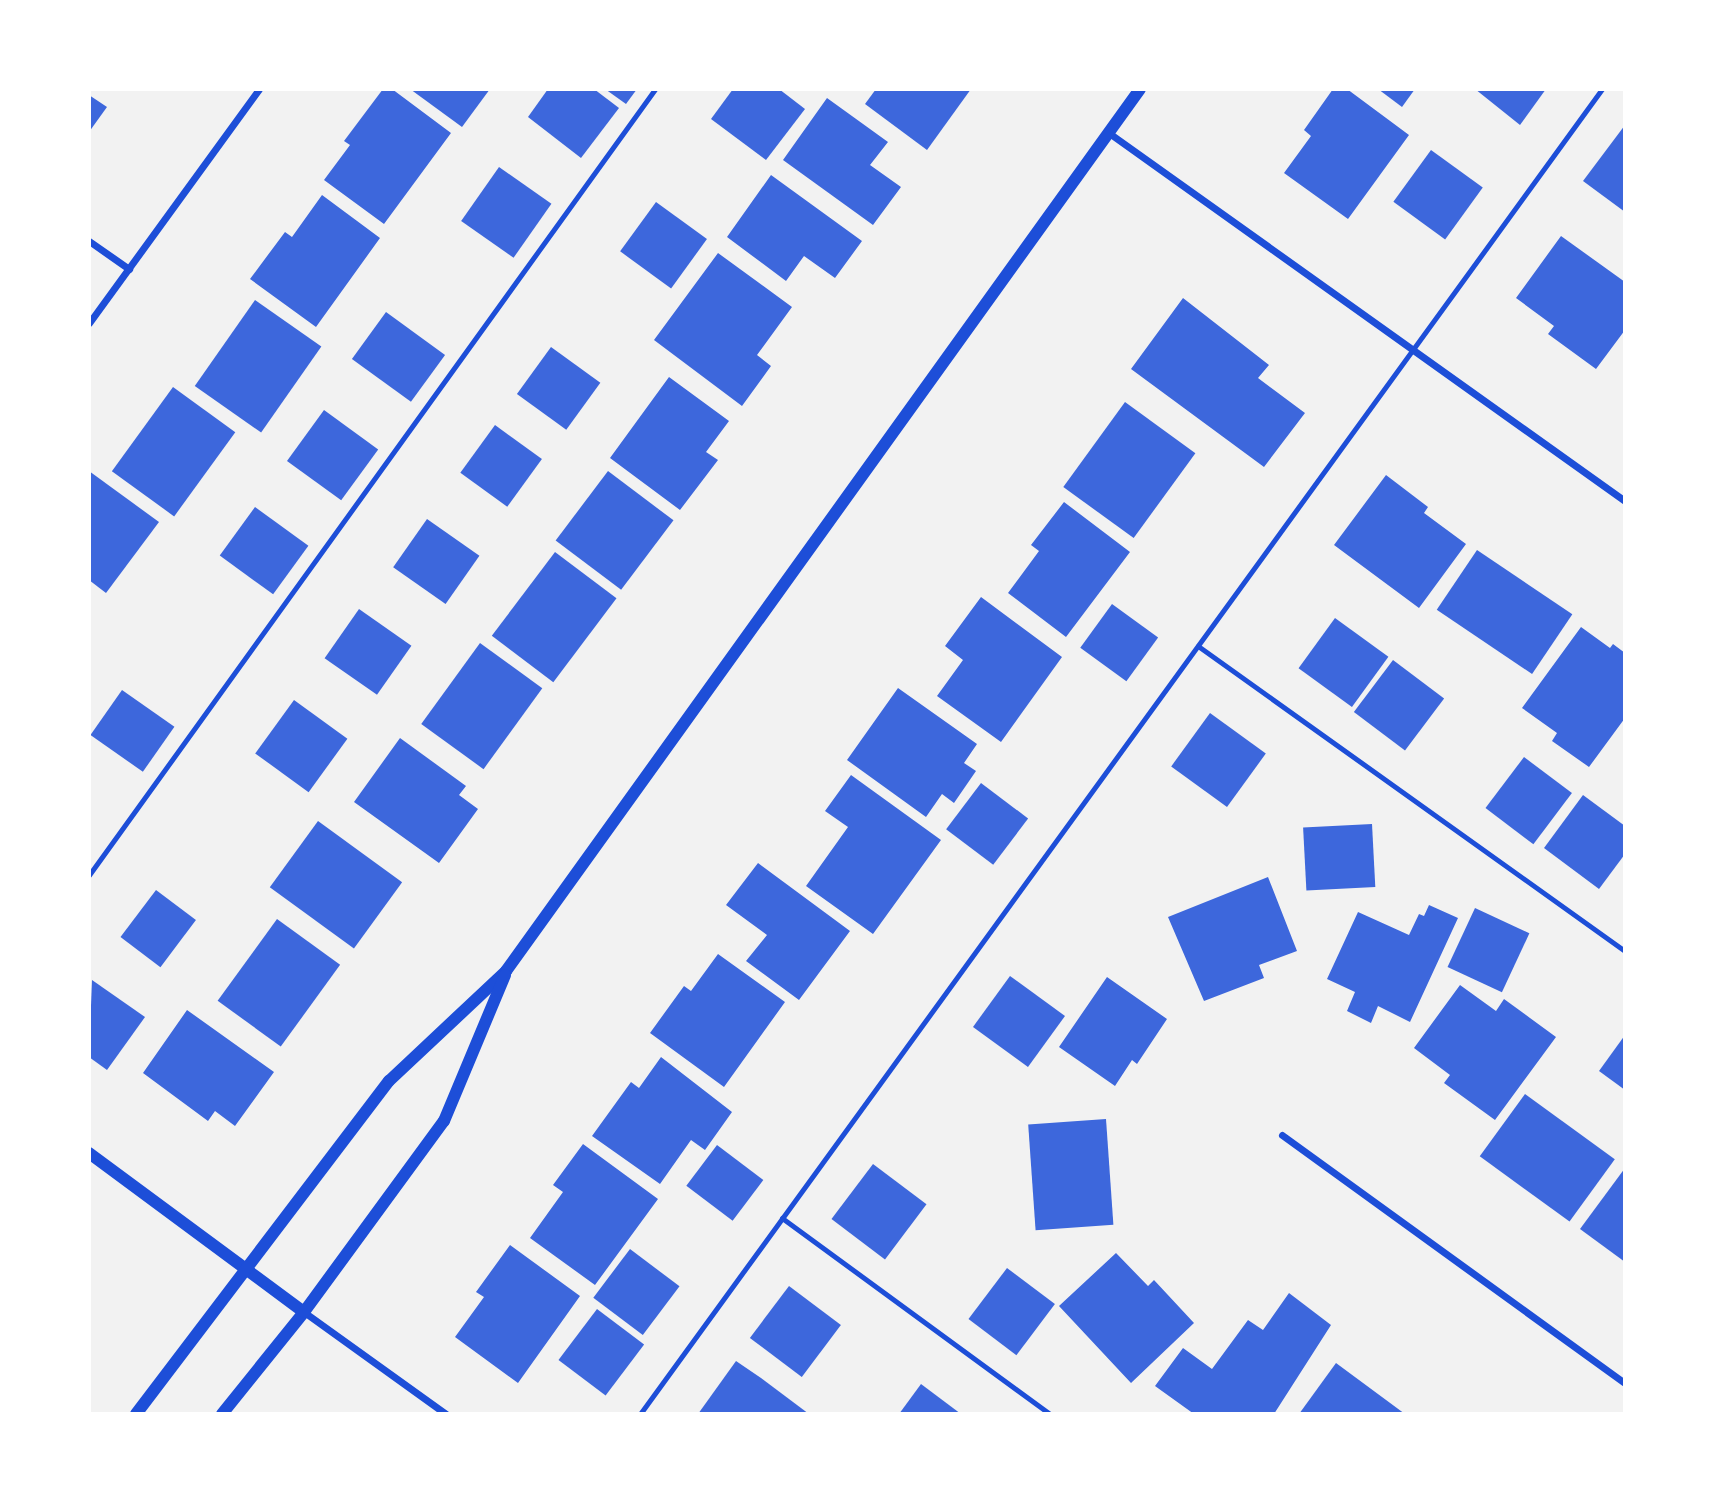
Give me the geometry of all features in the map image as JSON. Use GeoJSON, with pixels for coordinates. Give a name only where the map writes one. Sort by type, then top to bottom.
{"type":"FeatureCollection","features":[{"type":"Feature","properties":{"kind":"street"},"geometry":{"type":"LineString","coordinates":[[89,324],[260,89]]}},
{"type":"Feature","properties":{"kind":"street"},"geometry":{"type":"LineString","coordinates":[[136,1414],[248,1272],[389,1081],[506,971],[1140,89]]}},
{"type":"Feature","properties":{"kind":"street"},"geometry":{"type":"LineString","coordinates":[[1109,133],[1625,501]]}},
{"type":"Feature","properties":{"kind":"street"},"geometry":{"type":"LineString","coordinates":[[89,241],[129,270]]}},
{"type":"Feature","properties":{"kind":"street"},"geometry":{"type":"LineString","coordinates":[[222,1414],[304,1312],[444,1121],[506,971]]}},
{"type":"Feature","properties":{"kind":"street"},"geometry":{"type":"LineString","coordinates":[[1282,1135],[1625,1383]]}},
{"type":"Feature","properties":{"kind":"street"},"geometry":{"type":"LineString","coordinates":[[89,1153],[248,1272],[446,1414]]}},
{"type":"Feature","properties":{"kind":"lane"},"geometry":{"type":"LineString","coordinates":[[89,875],[655,89]]}},
{"type":"Feature","properties":{"kind":"lane"},"geometry":{"type":"LineString","coordinates":[[640,1414],[1602,89]]}},
{"type":"Feature","properties":{"kind":"lane"},"geometry":{"type":"LineString","coordinates":[[1198,646],[1625,951]]}},
{"type":"Feature","properties":{"kind":"lane"},"geometry":{"type":"LineString","coordinates":[[782,1218],[1050,1414]]}},
{"type":"Feature","properties":{"kind":"building"},"geometry":{"type":"Polygon","coordinates":[[[383,89],[392,89],[451,133],[384,224],[324,180],[350,145],[344,141],[383,89]]]}},
{"type":"Feature","properties":{"kind":"building"},"geometry":{"type":"Polygon","coordinates":[[[410,89],[490,89],[462,127],[410,89]]]}},
{"type":"Feature","properties":{"kind":"building"},"geometry":{"type":"Polygon","coordinates":[[[548,89],[594,89],[619,108],[581,158],[528,117],[548,89]]]}},
{"type":"Feature","properties":{"kind":"building"},"geometry":{"type":"Polygon","coordinates":[[[605,89],[637,89],[626,104],[605,89]]]}},
{"type":"Feature","properties":{"kind":"building"},"geometry":{"type":"Polygon","coordinates":[[[733,89],[779,89],[805,109],[766,160],[711,119],[733,89]]]}},
{"type":"Feature","properties":{"kind":"building"},"geometry":{"type":"Polygon","coordinates":[[[876,89],[971,89],[927,150],[865,104],[876,89]]]}},
{"type":"Feature","properties":{"kind":"building"},"geometry":{"type":"Polygon","coordinates":[[[1333,89],[1347,89],[1409,135],[1348,219],[1284,173],[1311,136],[1304,130],[1333,89]]]}},
{"type":"Feature","properties":{"kind":"building"},"geometry":{"type":"Polygon","coordinates":[[[1378,89],[1415,89],[1402,107],[1378,89]]]}},
{"type":"Feature","properties":{"kind":"building"},"geometry":{"type":"Polygon","coordinates":[[[1475,89],[1546,89],[1520,125],[1475,89]]]}},
{"type":"Feature","properties":{"kind":"building"},"geometry":{"type":"Polygon","coordinates":[[[89,95],[107,107],[89,132],[89,95]]]}},
{"type":"Feature","properties":{"kind":"building"},"geometry":{"type":"Polygon","coordinates":[[[827,98],[888,142],[870,165],[901,187],[873,225],[783,160],[827,98]]]}},
{"type":"Feature","properties":{"kind":"building"},"geometry":{"type":"Polygon","coordinates":[[[1625,125],[1625,212],[1583,181],[1625,125]]]}},
{"type":"Feature","properties":{"kind":"building"},"geometry":{"type":"Polygon","coordinates":[[[1431,150],[1483,188],[1445,239],[1393,202],[1431,150]]]}},
{"type":"Feature","properties":{"kind":"building"},"geometry":{"type":"Polygon","coordinates":[[[499,167],[551,204],[514,258],[461,221],[499,167]]]}},
{"type":"Feature","properties":{"kind":"building"},"geometry":{"type":"Polygon","coordinates":[[[771,175],[862,241],[835,278],[804,256],[786,281],[727,237],[771,175]]]}},
{"type":"Feature","properties":{"kind":"building"},"geometry":{"type":"Polygon","coordinates":[[[322,195],[380,238],[316,327],[250,279],[285,232],[292,237],[322,195]]]}},
{"type":"Feature","properties":{"kind":"building"},"geometry":{"type":"Polygon","coordinates":[[[656,202],[707,239],[671,288],[620,251],[656,202]]]}},
{"type":"Feature","properties":{"kind":"building"},"geometry":{"type":"Polygon","coordinates":[[[1561,236],[1625,282],[1625,330],[1596,369],[1548,334],[1554,326],[1516,298],[1561,236]]]}},
{"type":"Feature","properties":{"kind":"building"},"geometry":{"type":"Polygon","coordinates":[[[718,253],[792,307],[757,355],[771,366],[742,406],[654,340],[718,253]]]}},
{"type":"Feature","properties":{"kind":"building"},"geometry":{"type":"Polygon","coordinates":[[[1183,298],[1269,365],[1258,378],[1305,413],[1264,467],[1131,369],[1183,298]]]}},
{"type":"Feature","properties":{"kind":"building"},"geometry":{"type":"Polygon","coordinates":[[[255,300],[321,346],[261,432],[195,386],[255,300]]]}},
{"type":"Feature","properties":{"kind":"building"},"geometry":{"type":"Polygon","coordinates":[[[386,312],[445,355],[411,402],[352,359],[386,312]]]}},
{"type":"Feature","properties":{"kind":"building"},"geometry":{"type":"Polygon","coordinates":[[[551,347],[600,383],[566,430],[517,394],[551,347]]]}},
{"type":"Feature","properties":{"kind":"building"},"geometry":{"type":"Polygon","coordinates":[[[669,377],[729,421],[706,452],[718,460],[680,510],[610,458],[669,377]]]}},
{"type":"Feature","properties":{"kind":"building"},"geometry":{"type":"Polygon","coordinates":[[[173,387],[235,432],[174,516],[112,471],[173,387]]]}},
{"type":"Feature","properties":{"kind":"building"},"geometry":{"type":"Polygon","coordinates":[[[1125,402],[1195,453],[1134,538],[1063,487],[1125,402]]]}},
{"type":"Feature","properties":{"kind":"building"},"geometry":{"type":"Polygon","coordinates":[[[324,410],[378,449],[341,500],[287,461],[324,410]]]}},
{"type":"Feature","properties":{"kind":"building"},"geometry":{"type":"Polygon","coordinates":[[[495,425],[542,459],[507,507],[460,473],[495,425]]]}},
{"type":"Feature","properties":{"kind":"building"},"geometry":{"type":"Polygon","coordinates":[[[89,471],[159,522],[106,593],[89,580],[89,471]]]}},
{"type":"Feature","properties":{"kind":"building"},"geometry":{"type":"Polygon","coordinates":[[[608,471],[673,520],[621,590],[556,540],[608,471]]]}},
{"type":"Feature","properties":{"kind":"building"},"geometry":{"type":"Polygon","coordinates":[[[1386,475],[1428,507],[1424,513],[1466,544],[1419,608],[1334,545],[1386,475]]]}},
{"type":"Feature","properties":{"kind":"building"},"geometry":{"type":"Polygon","coordinates":[[[1064,502],[1130,552],[1066,637],[1008,593],[1039,551],[1031,545],[1064,502]]]}},
{"type":"Feature","properties":{"kind":"building"},"geometry":{"type":"Polygon","coordinates":[[[255,507],[308,546],[273,594],[220,556],[255,507]]]}},
{"type":"Feature","properties":{"kind":"building"},"geometry":{"type":"Polygon","coordinates":[[[427,519],[479,556],[446,604],[393,567],[427,519]]]}},
{"type":"Feature","properties":{"kind":"building"},"geometry":{"type":"Polygon","coordinates":[[[1477,550],[1572,614],[1532,674],[1437,610],[1477,550]]]}},
{"type":"Feature","properties":{"kind":"building"},"geometry":{"type":"Polygon","coordinates":[[[555,552],[616,598],[553,682],[492,636],[555,552]]]}},
{"type":"Feature","properties":{"kind":"building"},"geometry":{"type":"Polygon","coordinates":[[[981,597],[1062,657],[1001,742],[937,696],[963,660],[945,646],[981,597]]]}},
{"type":"Feature","properties":{"kind":"building"},"geometry":{"type":"Polygon","coordinates":[[[1112,604],[1158,638],[1126,681],[1080,648],[1112,604]]]}},
{"type":"Feature","properties":{"kind":"building"},"geometry":{"type":"Polygon","coordinates":[[[359,609],[411,646],[377,695],[325,658],[359,609]]]}},
{"type":"Feature","properties":{"kind":"building"},"geometry":{"type":"Polygon","coordinates":[[[1335,618],[1388,657],[1352,707],[1299,668],[1335,618]]]}},
{"type":"Feature","properties":{"kind":"building"},"geometry":{"type":"Polygon","coordinates":[[[1581,627],[1610,648],[1613,644],[1625,653],[1625,718],[1589,767],[1552,741],[1557,733],[1522,708],[1581,627]]]}},
{"type":"Feature","properties":{"kind":"building"},"geometry":{"type":"Polygon","coordinates":[[[480,643],[542,688],[484,769],[421,724],[480,643]]]}},
{"type":"Feature","properties":{"kind":"building"},"geometry":{"type":"Polygon","coordinates":[[[1393,660],[1444,699],[1405,750],[1354,712],[1393,660]]]}},
{"type":"Feature","properties":{"kind":"building"},"geometry":{"type":"Polygon","coordinates":[[[898,688],[977,744],[964,763],[976,771],[954,803],[942,794],[926,817],[847,760],[898,688]]]}},
{"type":"Feature","properties":{"kind":"building"},"geometry":{"type":"Polygon","coordinates":[[[122,690],[174,727],[143,772],[90,735],[122,690]]]}},
{"type":"Feature","properties":{"kind":"building"},"geometry":{"type":"Polygon","coordinates":[[[294,700],[347,739],[309,792],[255,753],[294,700]]]}},
{"type":"Feature","properties":{"kind":"building"},"geometry":{"type":"Polygon","coordinates":[[[1210,713],[1266,754],[1227,807],[1171,766],[1210,713]]]}},
{"type":"Feature","properties":{"kind":"building"},"geometry":{"type":"Polygon","coordinates":[[[400,738],[466,786],[459,795],[478,809],[439,863],[354,802],[400,738]]]}},
{"type":"Feature","properties":{"kind":"building"},"geometry":{"type":"Polygon","coordinates":[[[1524,757],[1572,793],[1533,844],[1485,808],[1524,757]]]}},
{"type":"Feature","properties":{"kind":"building"},"geometry":{"type":"Polygon","coordinates":[[[851,775],[941,840],[873,934],[806,886],[848,827],[825,811],[851,775]]]}},
{"type":"Feature","properties":{"kind":"building"},"geometry":{"type":"Polygon","coordinates":[[[981,783],[1028,819],[993,865],[946,829],[981,783]]]}},
{"type":"Feature","properties":{"kind":"building"},"geometry":{"type":"Polygon","coordinates":[[[1583,795],[1625,826],[1625,854],[1599,889],[1544,848],[1583,795]]]}},
{"type":"Feature","properties":{"kind":"building"},"geometry":{"type":"Polygon","coordinates":[[[318,821],[402,882],[354,948],[270,887],[318,821]]]}},
{"type":"Feature","properties":{"kind":"building"},"geometry":{"type":"Polygon","coordinates":[[[1372,824],[1375,887],[1306,891],[1303,828],[1372,824]]]}},
{"type":"Feature","properties":{"kind":"building"},"geometry":{"type":"Polygon","coordinates":[[[758,863],[850,931],[799,1000],[746,961],[767,935],[726,905],[758,863]]]}},
{"type":"Feature","properties":{"kind":"building"},"geometry":{"type":"Polygon","coordinates":[[[1268,877],[1297,951],[1259,965],[1264,978],[1204,1001],[1168,917],[1268,877]]]}},
{"type":"Feature","properties":{"kind":"building"},"geometry":{"type":"Polygon","coordinates":[[[156,890],[196,920],[160,967],[120,937],[156,890]]]}},
{"type":"Feature","properties":{"kind":"building"},"geometry":{"type":"Polygon","coordinates":[[[1429,905],[1458,918],[1410,1022],[1378,1006],[1371,1023],[1347,1011],[1355,992],[1327,979],[1358,912],[1409,935],[1419,914],[1424,916],[1429,905]]]}},
{"type":"Feature","properties":{"kind":"building"},"geometry":{"type":"Polygon","coordinates":[[[1475,908],[1529,933],[1502,992],[1448,967],[1475,908]]]}},
{"type":"Feature","properties":{"kind":"building"},"geometry":{"type":"Polygon","coordinates":[[[277,919],[340,965],[281,1047],[218,1001],[277,919]]]}},
{"type":"Feature","properties":{"kind":"building"},"geometry":{"type":"Polygon","coordinates":[[[718,954],[785,1002],[724,1087],[650,1033],[684,986],[691,991],[718,954]]]}},
{"type":"Feature","properties":{"kind":"building"},"geometry":{"type":"Polygon","coordinates":[[[1010,976],[1065,1016],[1028,1067],[973,1027],[1010,976]]]}},
{"type":"Feature","properties":{"kind":"building"},"geometry":{"type":"Polygon","coordinates":[[[1107,977],[1167,1019],[1137,1064],[1132,1060],[1115,1086],[1059,1047],[1107,977]]]}},
{"type":"Feature","properties":{"kind":"building"},"geometry":{"type":"Polygon","coordinates":[[[92,980],[145,1017],[107,1070],[89,1057],[92,980]]]}},
{"type":"Feature","properties":{"kind":"building"},"geometry":{"type":"Polygon","coordinates":[[[1460,985],[1496,1011],[1504,999],[1556,1037],[1495,1120],[1444,1083],[1450,1075],[1414,1048],[1460,985]]]}},
{"type":"Feature","properties":{"kind":"building"},"geometry":{"type":"Polygon","coordinates":[[[187,1010],[274,1072],[235,1126],[215,1111],[208,1121],[143,1073],[187,1010]]]}},
{"type":"Feature","properties":{"kind":"building"},"geometry":{"type":"Polygon","coordinates":[[[1625,1035],[1625,1090],[1599,1071],[1625,1035]]]}},
{"type":"Feature","properties":{"kind":"building"},"geometry":{"type":"Polygon","coordinates":[[[661,1057],[732,1112],[705,1150],[691,1140],[660,1184],[592,1136],[631,1082],[639,1088],[661,1057]]]}},
{"type":"Feature","properties":{"kind":"building"},"geometry":{"type":"Polygon","coordinates":[[[1525,1094],[1615,1159],[1570,1222],[1480,1156],[1525,1094]]]}},
{"type":"Feature","properties":{"kind":"building"},"geometry":{"type":"Polygon","coordinates":[[[1106,1119],[1113,1225],[1036,1230],[1028,1124],[1106,1119]]]}},
{"type":"Feature","properties":{"kind":"building"},"geometry":{"type":"Polygon","coordinates":[[[583,1144],[658,1199],[595,1285],[530,1238],[563,1192],[553,1185],[583,1144]]]}},
{"type":"Feature","properties":{"kind":"building"},"geometry":{"type":"Polygon","coordinates":[[[717,1145],[763,1180],[733,1221],[686,1186],[717,1145]]]}},
{"type":"Feature","properties":{"kind":"building"},"geometry":{"type":"Polygon","coordinates":[[[873,1164],[927,1204],[885,1259],[831,1219],[873,1164]]]}},
{"type":"Feature","properties":{"kind":"building"},"geometry":{"type":"Polygon","coordinates":[[[1625,1168],[1625,1262],[1580,1229],[1625,1168]]]}},
{"type":"Feature","properties":{"kind":"building"},"geometry":{"type":"Polygon","coordinates":[[[510,1245],[580,1296],[518,1383],[455,1337],[484,1297],[476,1292],[510,1245]]]}},
{"type":"Feature","properties":{"kind":"building"},"geometry":{"type":"Polygon","coordinates":[[[630,1249],[680,1286],[643,1335],[593,1298],[630,1249]]]}},
{"type":"Feature","properties":{"kind":"building"},"geometry":{"type":"Polygon","coordinates":[[[1116,1253],[1148,1286],[1154,1280],[1194,1323],[1131,1383],[1059,1306],[1116,1253]]]}},
{"type":"Feature","properties":{"kind":"building"},"geometry":{"type":"Polygon","coordinates":[[[1007,1268],[1055,1304],[1016,1355],[968,1319],[1007,1268]]]}},
{"type":"Feature","properties":{"kind":"building"},"geometry":{"type":"Polygon","coordinates":[[[789,1286],[841,1325],[802,1377],[750,1338],[789,1286]]]}},
{"type":"Feature","properties":{"kind":"building"},"geometry":{"type":"Polygon","coordinates":[[[1289,1293],[1331,1325],[1274,1414],[1194,1414],[1155,1386],[1183,1348],[1212,1369],[1248,1320],[1263,1330],[1289,1293]]]}},
{"type":"Feature","properties":{"kind":"building"},"geometry":{"type":"Polygon","coordinates":[[[597,1309],[644,1345],[606,1396],[558,1360],[597,1309]]]}},
{"type":"Feature","properties":{"kind":"building"},"geometry":{"type":"Polygon","coordinates":[[[736,1361],[761,1378],[809,1414],[698,1414],[736,1361]]]}},
{"type":"Feature","properties":{"kind":"building"},"geometry":{"type":"Polygon","coordinates":[[[1336,1363],[1405,1414],[1299,1414],[1336,1363]]]}},
{"type":"Feature","properties":{"kind":"building"},"geometry":{"type":"Polygon","coordinates":[[[921,1384],[961,1414],[899,1414],[921,1384]]]}}]}
